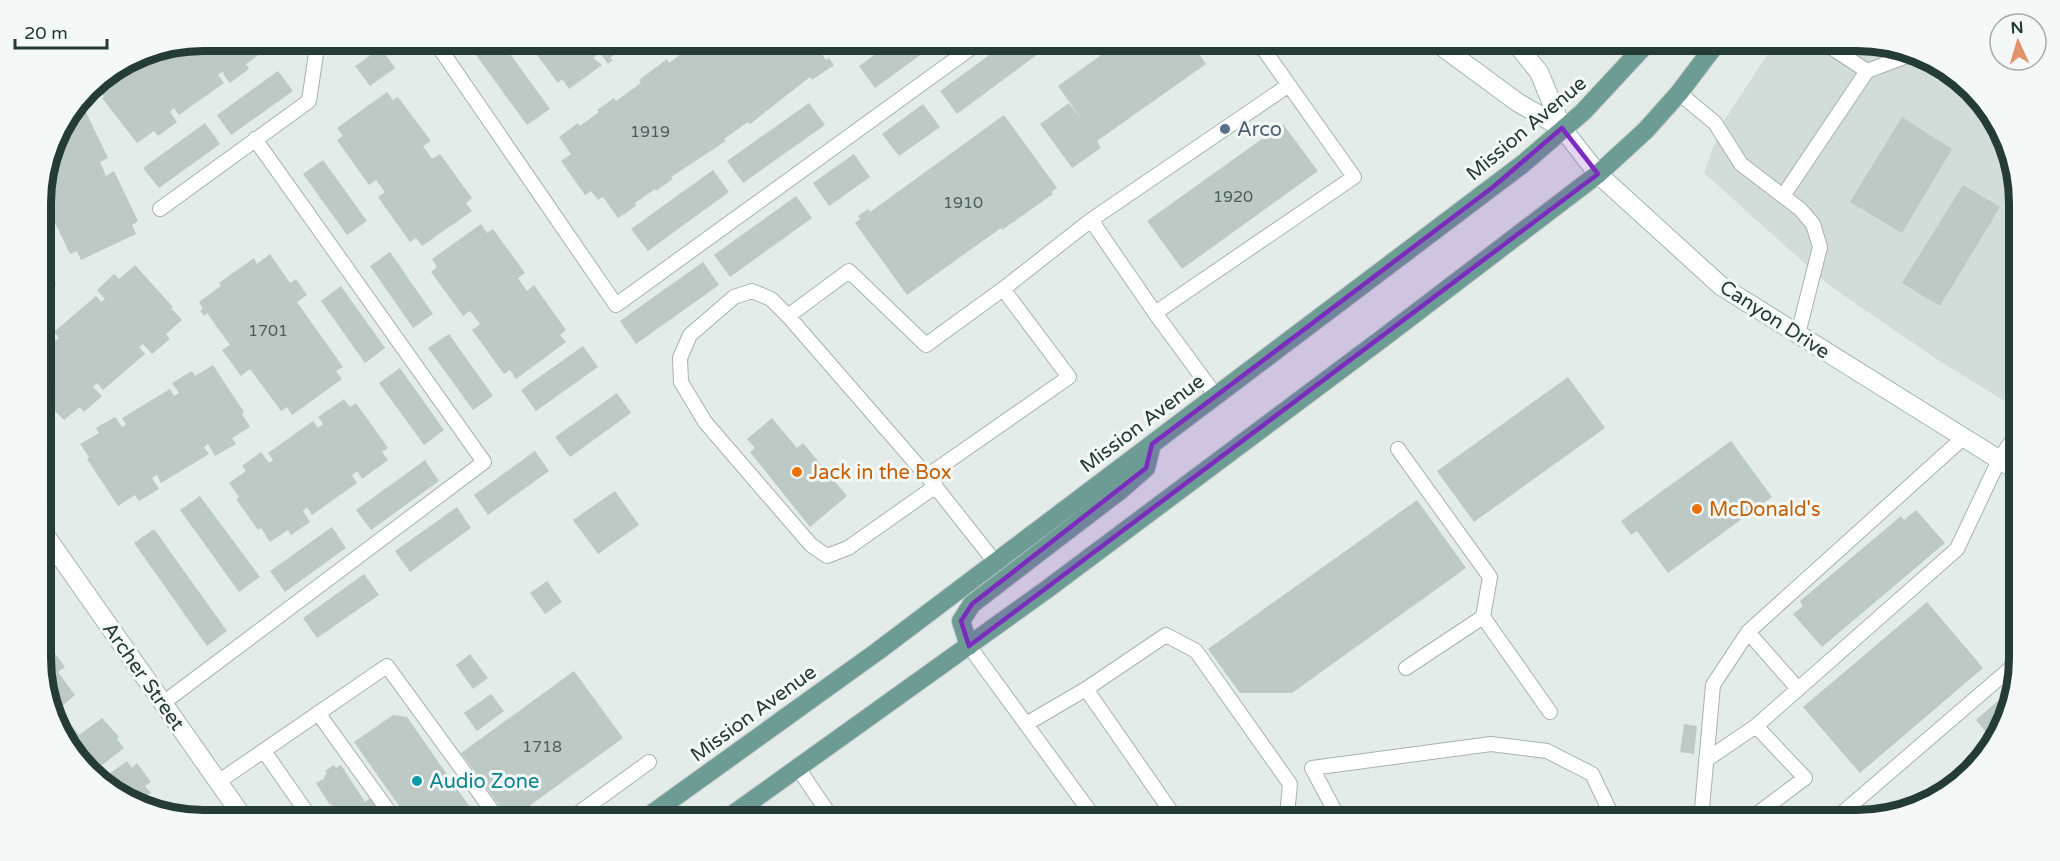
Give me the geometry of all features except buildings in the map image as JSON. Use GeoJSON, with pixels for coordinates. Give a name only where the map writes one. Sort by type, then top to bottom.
{"type":"FeatureCollection","features":[{"type":"Feature","properties":{"kind":"main road","name":"Canyon Drive"},"geometry":{"type":"LineString","coordinates":[[1448,51],[1517,102],[1562,128]]}},
{"type":"Feature","properties":{"kind":"main road","name":"Canyon Drive"},"geometry":{"type":"LineString","coordinates":[[1522,51],[1539,72],[1562,128],[1599,174],[1721,286],[2009,466]]}},
{"type":"Feature","properties":{"kind":"main road","name":"Mission Avenue"},"geometry":{"type":"LineString","coordinates":[[657,810],[878,651],[1501,181],[1583,112],[1640,51]]}},
{"type":"Feature","properties":{"kind":"main road"},"geometry":{"type":"LineString","coordinates":[[739,810],[969,646],[1599,174],[1646,130],[1679,93],[1711,51]]}},
{"type":"Feature","properties":{"kind":"main road"},"geometry":{"type":"LineString","coordinates":[[969,646],[961,621],[972,604],[1146,468],[1152,444]]}},
{"type":"Feature","properties":{"kind":"main road","name":"Archer Street"},"geometry":{"type":"LineString","coordinates":[[51,543],[238,810]]}},
{"type":"Feature","properties":{"kind":"lane"},"geometry":{"type":"LineString","coordinates":[[160,209],[309,101],[316,51]]}},
{"type":"Feature","properties":{"kind":"lane"},"geometry":{"type":"LineString","coordinates":[[442,51],[616,305],[967,51]]}},
{"type":"Feature","properties":{"kind":"lane"},"geometry":{"type":"LineString","coordinates":[[1155,314],[1354,177],[1265,51]]}},
{"type":"Feature","properties":{"kind":"lane"},"geometry":{"type":"LineString","coordinates":[[1837,51],[1867,71]]}},
{"type":"Feature","properties":{"kind":"lane"},"geometry":{"type":"LineString","coordinates":[[1783,196],[1867,71],[1902,58]]}},
{"type":"Feature","properties":{"kind":"lane"},"geometry":{"type":"LineString","coordinates":[[788,316],[849,271],[926,345],[1003,289],[1091,220],[1289,85]]}},
{"type":"Feature","properties":{"kind":"lane"},"geometry":{"type":"LineString","coordinates":[[1679,93],[1715,123],[1741,164],[1800,209],[1814,224],[1820,247],[1798,334]]}},
{"type":"Feature","properties":{"kind":"lane"},"geometry":{"type":"LineString","coordinates":[[163,703],[484,462],[255,139]]}},
{"type":"Feature","properties":{"kind":"lane"},"geometry":{"type":"LineString","coordinates":[[1091,220],[1155,314],[1216,396]]}},
{"type":"Feature","properties":{"kind":"lane"},"geometry":{"type":"LineString","coordinates":[[995,562],[931,481],[771,299],[752,291],[734,297],[690,335],[680,358],[681,382],[705,422],[811,545],[827,556],[848,548],[931,481],[1069,377],[1003,289]]}},
{"type":"Feature","properties":{"kind":"lane"},"geometry":{"type":"LineString","coordinates":[[1702,810],[1713,685],[1748,632],[1964,438]]}},
{"type":"Feature","properties":{"kind":"lane"},"geometry":{"type":"LineString","coordinates":[[1706,760],[1756,726],[1957,549],[1999,460],[2009,445]]}},
{"type":"Feature","properties":{"kind":"lane"},"geometry":{"type":"LineString","coordinates":[[1398,448],[1490,577],[1483,618],[1550,712]]}},
{"type":"Feature","properties":{"kind":"lane"},"geometry":{"type":"LineString","coordinates":[[1406,668],[1483,618]]}},
{"type":"Feature","properties":{"kind":"lane"},"geometry":{"type":"LineString","coordinates":[[1748,632],[1798,689]]}},
{"type":"Feature","properties":{"kind":"lane"},"geometry":{"type":"LineString","coordinates":[[1026,724],[1086,689],[1166,635],[1196,651],[1290,784],[1287,810]]}},
{"type":"Feature","properties":{"kind":"lane"},"geometry":{"type":"LineString","coordinates":[[969,646],[1089,810]]}},
{"type":"Feature","properties":{"kind":"lane"},"geometry":{"type":"LineString","coordinates":[[218,783],[387,666],[492,810]]}},
{"type":"Feature","properties":{"kind":"lane"},"geometry":{"type":"LineString","coordinates":[[1846,810],[2009,670]]}},
{"type":"Feature","properties":{"kind":"lane"},"geometry":{"type":"LineString","coordinates":[[1086,689],[1170,810]]}},
{"type":"Feature","properties":{"kind":"lane"},"geometry":{"type":"LineString","coordinates":[[318,713],[388,810]]}},
{"type":"Feature","properties":{"kind":"lane"},"geometry":{"type":"LineString","coordinates":[[1756,726],[1805,778],[1762,810]]}},
{"type":"Feature","properties":{"kind":"lane"},"geometry":{"type":"LineString","coordinates":[[1334,810],[1312,768],[1491,744],[1547,751],[1592,774],[1609,810]]}},
{"type":"Feature","properties":{"kind":"lane"},"geometry":{"type":"LineString","coordinates":[[264,751],[305,810]]}},
{"type":"Feature","properties":{"kind":"lane"},"geometry":{"type":"LineString","coordinates":[[582,810],[649,762]]}},
{"type":"Feature","properties":{"kind":"lane"},"geometry":{"type":"LineString","coordinates":[[798,768],[826,810]]}},
{"type":"Feature","properties":{"kind":"highlighted area"},"geometry":{"type":"Polygon","coordinates":[[[1562,128],[1598,174],[969,646],[961,621],[972,604],[1146,468],[1152,444],[1493,187],[1562,128]]]}},
{"type":"Feature","properties":{"kind":"shaded area"},"geometry":{"type":"Polygon","coordinates":[[[1769,51],[1867,51],[1887,54],[1924,67],[1950,82],[1965,95],[1989,127],[2004,164],[2008,183],[2009,404],[1941,362],[1830,286],[1704,173],[1722,124],[1769,51]]]}},
{"type":"Feature","properties":{"kind":"place","name":"Arco"},"geometry":{"type":"Point","coordinates":[1225,129]}},
{"type":"Feature","properties":{"kind":"place","name":"Jack in the Box"},"geometry":{"type":"Point","coordinates":[797,472]}},
{"type":"Feature","properties":{"kind":"place","name":"McDonald's"},"geometry":{"type":"Point","coordinates":[1697,509]}},
{"type":"Feature","properties":{"kind":"place","name":"Audio Zone"},"geometry":{"type":"Point","coordinates":[417,781]}}]}
